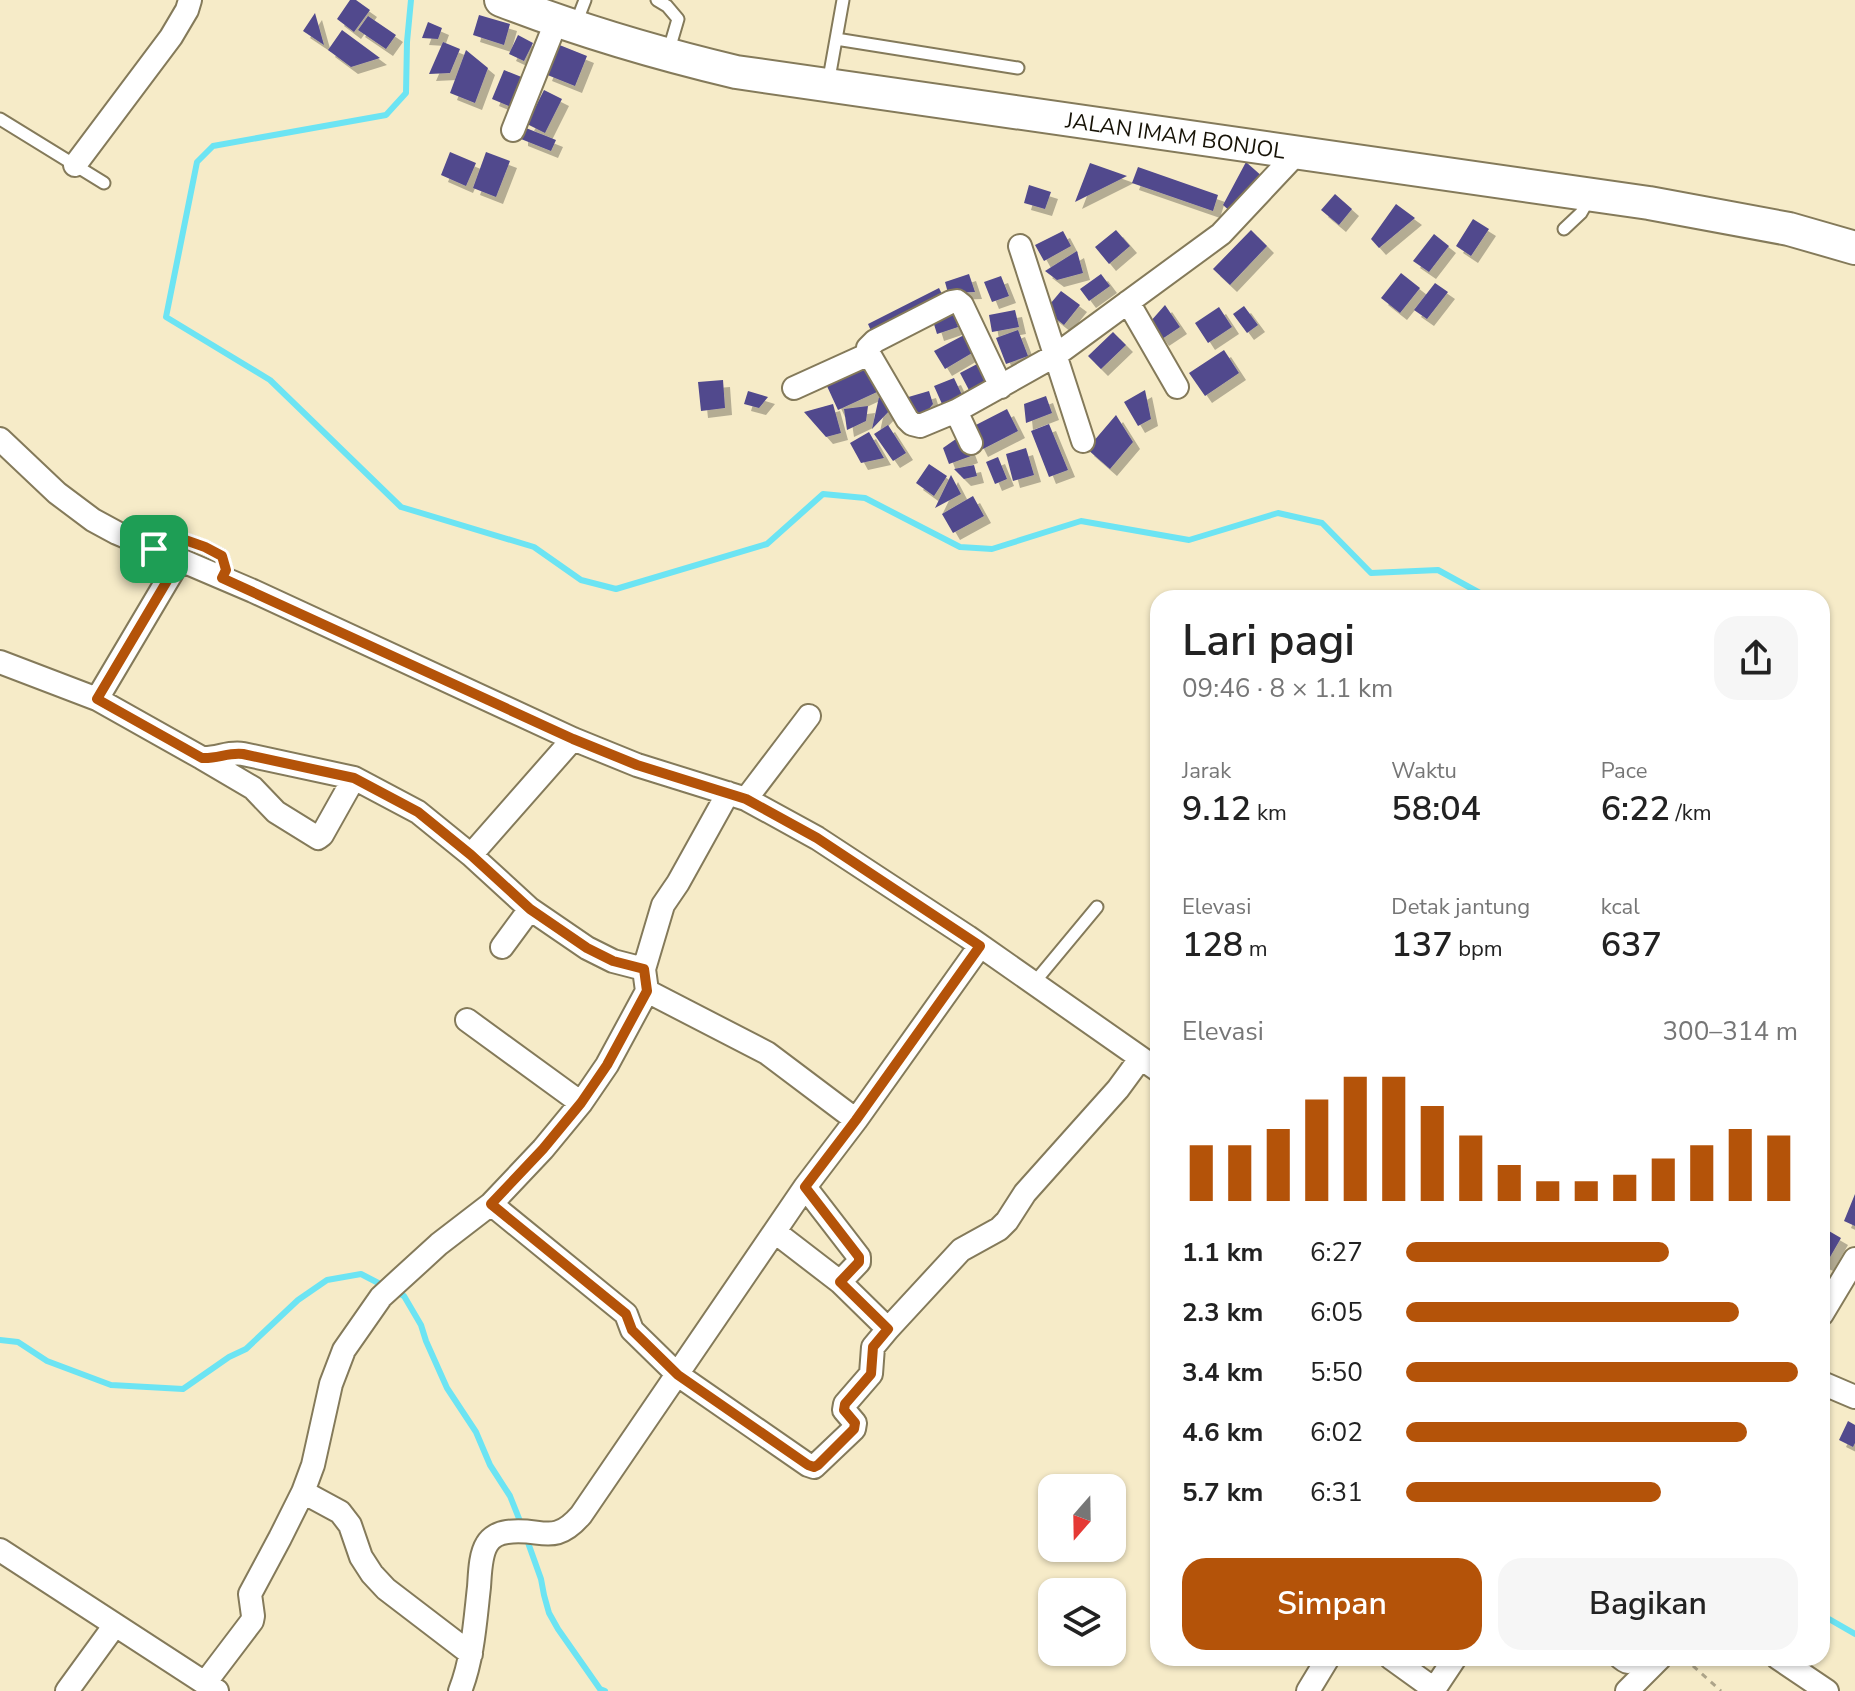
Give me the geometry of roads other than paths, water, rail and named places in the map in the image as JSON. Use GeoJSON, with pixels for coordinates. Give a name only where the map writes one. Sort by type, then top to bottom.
{"type":"FeatureCollection","features":[{"type":"Feature","properties":{"kind":"main road","name":"JALAN IMAM BONJOL"},"geometry":{"type":"LineString","coordinates":[[501,0],[572,16],[667,55],[736,72],[1649,203],[1789,229],[1855,248]]}},
{"type":"Feature","properties":{"kind":"street"},"geometry":{"type":"LineString","coordinates":[[75,165],[171,37],[190,0]]}},
{"type":"Feature","properties":{"kind":"street"},"geometry":{"type":"LineString","coordinates":[[513,130],[572,16]]}},
{"type":"Feature","properties":{"kind":"street"},"geometry":{"type":"LineString","coordinates":[[1001,387],[962,305],[957,301],[875,341],[868,348],[912,424],[920,426],[956,411],[1001,387],[1056,355],[1221,234],[1297,153]]}},
{"type":"Feature","properties":{"kind":"street"},"geometry":{"type":"LineString","coordinates":[[1020,246],[1083,441]]}},
{"type":"Feature","properties":{"kind":"street"},"geometry":{"type":"LineString","coordinates":[[1128,302],[1177,387]]}},
{"type":"Feature","properties":{"kind":"street"},"geometry":{"type":"LineString","coordinates":[[794,388],[869,354]]}},
{"type":"Feature","properties":{"kind":"street"},"geometry":{"type":"LineString","coordinates":[[956,411],[971,443]]}},
{"type":"Feature","properties":{"kind":"street"},"geometry":{"type":"LineString","coordinates":[[0,439],[57,493],[93,520],[573,739],[637,765],[737,796],[817,838],[980,946],[1149,1064],[1118,1089],[1025,1193],[1007,1221],[999,1229],[961,1250],[873,1347],[871,1374],[845,1404],[844,1410],[855,1423],[854,1429],[814,1467],[678,1375],[632,1330],[626,1314],[491,1204]]}},
{"type":"Feature","properties":{"kind":"street"},"geometry":{"type":"LineString","coordinates":[[97,699],[180,559]]}},
{"type":"Feature","properties":{"kind":"street"},"geometry":{"type":"LineString","coordinates":[[0,662],[97,699],[253,788],[276,812],[318,838],[354,778]]}},
{"type":"Feature","properties":{"kind":"street"},"geometry":{"type":"LineString","coordinates":[[0,1550],[203,1686],[252,1621],[250,1594],[303,1492],[313,1465],[331,1384],[344,1350],[389,1289],[439,1244],[491,1204],[581,1103],[607,1065],[646,980],[663,905],[737,796],[809,716]]}},
{"type":"Feature","properties":{"kind":"street"},"geometry":{"type":"LineString","coordinates":[[471,855],[573,739]]}},
{"type":"Feature","properties":{"kind":"street"},"geometry":{"type":"LineString","coordinates":[[202,758],[234,752],[354,778],[418,812],[530,909],[600,956],[767,1053],[856,1120]]}},
{"type":"Feature","properties":{"kind":"street"},"geometry":{"type":"LineString","coordinates":[[502,947],[530,909]]}},
{"type":"Feature","properties":{"kind":"street"},"geometry":{"type":"LineString","coordinates":[[460,1691],[471,1654],[484,1550],[488,1542],[496,1534],[557,1534],[570,1528],[581,1515],[805,1187],[980,946]]}},
{"type":"Feature","properties":{"kind":"street"},"geometry":{"type":"LineString","coordinates":[[467,1020],[581,1103]]}},
{"type":"Feature","properties":{"kind":"street"},"geometry":{"type":"LineString","coordinates":[[805,1187],[859,1257],[859,1262],[840,1282]]}},
{"type":"Feature","properties":{"kind":"street"},"geometry":{"type":"LineString","coordinates":[[775,1232],[840,1282],[888,1329]]}},
{"type":"Feature","properties":{"kind":"street"},"geometry":{"type":"LineString","coordinates":[[1830,1301],[1855,1259]]}},
{"type":"Feature","properties":{"kind":"street"},"geometry":{"type":"LineString","coordinates":[[1830,1386],[1855,1397]]}},
{"type":"Feature","properties":{"kind":"street"},"geometry":{"type":"LineString","coordinates":[[303,1492],[340,1512],[350,1525],[361,1557],[386,1589],[471,1654]]}},
{"type":"Feature","properties":{"kind":"street"},"geometry":{"type":"LineString","coordinates":[[67,1691],[115,1625]]}},
{"type":"Feature","properties":{"kind":"street"},"geometry":{"type":"LineString","coordinates":[[1308,1691],[1323,1666]]}},
{"type":"Feature","properties":{"kind":"street"},"geometry":{"type":"LineString","coordinates":[[1402,1666],[1434,1690],[1450,1666]]}},
{"type":"Feature","properties":{"kind":"street"},"geometry":{"type":"LineString","coordinates":[[1627,1691],[1652,1666]]}},
{"type":"Feature","properties":{"kind":"street"},"geometry":{"type":"LineString","coordinates":[[1786,1666],[1802,1683],[1827,1691]]}},
{"type":"Feature","properties":{"kind":"lane"},"geometry":{"type":"LineString","coordinates":[[657,0],[678,19],[667,55]]}},
{"type":"Feature","properties":{"kind":"lane"},"geometry":{"type":"LineString","coordinates":[[828,84],[843,0]]}},
{"type":"Feature","properties":{"kind":"lane"},"geometry":{"type":"LineString","coordinates":[[836,39],[1018,68]]}},
{"type":"Feature","properties":{"kind":"lane"},"geometry":{"type":"LineString","coordinates":[[0,119],[104,183]]}},
{"type":"Feature","properties":{"kind":"lane"},"geometry":{"type":"LineString","coordinates":[[1564,229],[1581,213],[1590,195]]}},
{"type":"Feature","properties":{"kind":"lane"},"geometry":{"type":"LineString","coordinates":[[154,549],[171,535],[205,547],[222,556],[226,570],[222,578]]}},
{"type":"Feature","properties":{"kind":"lane"},"geometry":{"type":"LineString","coordinates":[[1033,984],[1097,907]]}},
{"type":"Feature","properties":{"kind":"waterway"},"geometry":{"type":"LineString","coordinates":[[411,0],[406,93],[386,115],[213,146],[197,162],[166,317],[270,380],[401,507],[534,547],[581,580],[616,589],[767,544],[823,494],[865,498],[960,547],[992,549],[1081,521],[1189,540],[1278,513],[1322,523],[1371,573],[1438,570],[1474,590]]}},
{"type":"Feature","properties":{"kind":"waterway"},"geometry":{"type":"LineString","coordinates":[[0,1340],[18,1342],[47,1361],[111,1385],[183,1389],[246,1349],[298,1300],[327,1280],[361,1274],[386,1287]]}},
{"type":"Feature","properties":{"kind":"waterway"},"geometry":{"type":"LineString","coordinates":[[396,1292],[404,1296],[421,1325],[447,1388],[476,1432],[490,1465],[510,1496],[522,1526]]}},
{"type":"Feature","properties":{"kind":"waterway"},"geometry":{"type":"LineString","coordinates":[[526,1537],[549,1613],[600,1689],[605,1691]]}},
{"type":"Feature","properties":{"kind":"waterway"},"geometry":{"type":"LineString","coordinates":[[1830,1620],[1855,1634]]}}]}
